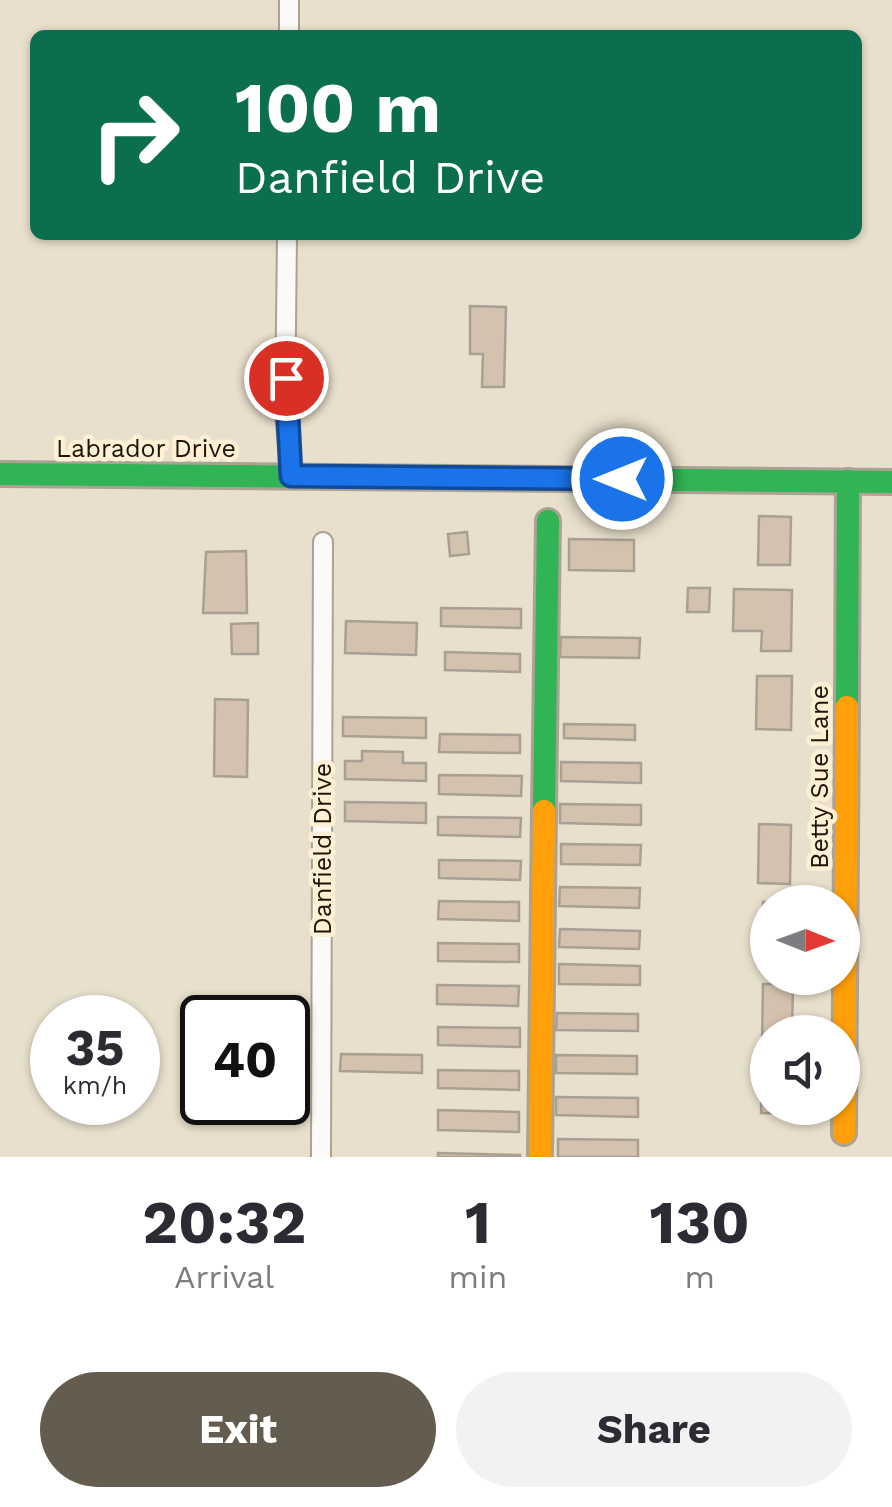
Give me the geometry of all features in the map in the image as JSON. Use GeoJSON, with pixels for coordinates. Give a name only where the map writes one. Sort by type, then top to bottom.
{"type":"FeatureCollection","features":[{"type":"Feature","properties":{"kind":"street"},"geometry":{"type":"LineString","coordinates":[[289,0],[289,30]]}},
{"type":"Feature","properties":{"kind":"street"},"geometry":{"type":"LineString","coordinates":[[287,240],[285,414],[291,476]]}},
{"type":"Feature","properties":{"kind":"street","name":"Labrador Drive"},"geometry":{"type":"LineString","coordinates":[[0,474],[892,482]]}},
{"type":"Feature","properties":{"kind":"street","name":"Betty Sue Lane"},"geometry":{"type":"LineString","coordinates":[[844,1133],[848,481]]}},
{"type":"Feature","properties":{"kind":"street"},"geometry":{"type":"LineString","coordinates":[[540,1157],[548,521]]}},
{"type":"Feature","properties":{"kind":"street","name":"Danfield Drive"},"geometry":{"type":"LineString","coordinates":[[321,1157],[323,542]]}},
{"type":"Feature","properties":{"kind":"building"},"geometry":{"type":"Polygon","coordinates":[[[470,306],[506,307],[504,387],[482,387],[483,354],[470,354],[470,306]]]}},
{"type":"Feature","properties":{"kind":"building"},"geometry":{"type":"Polygon","coordinates":[[[759,516],[791,517],[790,565],[758,565],[759,516]]]}},
{"type":"Feature","properties":{"kind":"building"},"geometry":{"type":"Polygon","coordinates":[[[467,532],[469,554],[450,556],[448,534],[467,532]]]}},
{"type":"Feature","properties":{"kind":"building"},"geometry":{"type":"Polygon","coordinates":[[[569,539],[634,540],[634,571],[569,570],[569,539]]]}},
{"type":"Feature","properties":{"kind":"building"},"geometry":{"type":"Polygon","coordinates":[[[246,551],[247,613],[203,613],[206,552],[246,551]]]}},
{"type":"Feature","properties":{"kind":"building"},"geometry":{"type":"Polygon","coordinates":[[[688,588],[710,588],[709,612],[687,612],[688,588]]]}},
{"type":"Feature","properties":{"kind":"building"},"geometry":{"type":"Polygon","coordinates":[[[734,589],[792,590],[791,651],[761,651],[762,631],[733,631],[734,589]]]}},
{"type":"Feature","properties":{"kind":"building"},"geometry":{"type":"Polygon","coordinates":[[[441,608],[521,609],[521,628],[441,626],[441,608]]]}},
{"type":"Feature","properties":{"kind":"building"},"geometry":{"type":"Polygon","coordinates":[[[346,621],[417,623],[416,655],[345,653],[346,621]]]}},
{"type":"Feature","properties":{"kind":"building"},"geometry":{"type":"Polygon","coordinates":[[[258,623],[258,654],[232,654],[231,624],[258,623]]]}},
{"type":"Feature","properties":{"kind":"building"},"geometry":{"type":"Polygon","coordinates":[[[561,637],[640,638],[639,658],[560,657],[561,637]]]}},
{"type":"Feature","properties":{"kind":"building"},"geometry":{"type":"Polygon","coordinates":[[[445,652],[520,654],[520,672],[445,670],[445,652]]]}},
{"type":"Feature","properties":{"kind":"building"},"geometry":{"type":"Polygon","coordinates":[[[757,676],[792,676],[791,730],[756,729],[757,676]]]}},
{"type":"Feature","properties":{"kind":"building"},"geometry":{"type":"Polygon","coordinates":[[[215,699],[248,700],[247,777],[214,776],[215,699]]]}},
{"type":"Feature","properties":{"kind":"building"},"geometry":{"type":"Polygon","coordinates":[[[343,717],[426,718],[426,738],[343,736],[343,717]]]}},
{"type":"Feature","properties":{"kind":"building"},"geometry":{"type":"Polygon","coordinates":[[[564,724],[635,725],[635,740],[564,738],[564,724]]]}},
{"type":"Feature","properties":{"kind":"building"},"geometry":{"type":"Polygon","coordinates":[[[440,734],[520,735],[520,753],[439,752],[440,734]]]}},
{"type":"Feature","properties":{"kind":"building"},"geometry":{"type":"Polygon","coordinates":[[[362,751],[403,752],[403,763],[426,763],[426,781],[345,779],[345,761],[362,761],[362,751]]]}},
{"type":"Feature","properties":{"kind":"building"},"geometry":{"type":"Polygon","coordinates":[[[561,762],[641,763],[641,783],[561,781],[561,762]]]}},
{"type":"Feature","properties":{"kind":"building"},"geometry":{"type":"Polygon","coordinates":[[[439,775],[522,776],[521,796],[439,794],[439,775]]]}},
{"type":"Feature","properties":{"kind":"building"},"geometry":{"type":"Polygon","coordinates":[[[345,802],[426,803],[426,823],[345,821],[345,802]]]}},
{"type":"Feature","properties":{"kind":"building"},"geometry":{"type":"Polygon","coordinates":[[[560,804],[641,805],[641,825],[560,823],[560,804]]]}},
{"type":"Feature","properties":{"kind":"building"},"geometry":{"type":"Polygon","coordinates":[[[438,817],[521,818],[520,837],[438,835],[438,817]]]}},
{"type":"Feature","properties":{"kind":"building"},"geometry":{"type":"Polygon","coordinates":[[[759,824],[791,825],[790,884],[758,883],[759,824]]]}},
{"type":"Feature","properties":{"kind":"building"},"geometry":{"type":"Polygon","coordinates":[[[561,844],[641,845],[640,865],[561,864],[561,844]]]}},
{"type":"Feature","properties":{"kind":"building"},"geometry":{"type":"Polygon","coordinates":[[[439,860],[521,861],[520,880],[439,878],[439,860]]]}},
{"type":"Feature","properties":{"kind":"building"},"geometry":{"type":"Polygon","coordinates":[[[560,887],[640,888],[639,908],[559,906],[560,887]]]}},
{"type":"Feature","properties":{"kind":"building"},"geometry":{"type":"Polygon","coordinates":[[[439,901],[519,902],[519,921],[438,919],[439,901]]]}},
{"type":"Feature","properties":{"kind":"building"},"geometry":{"type":"Polygon","coordinates":[[[560,929],[640,931],[639,949],[559,947],[560,929]]]}},
{"type":"Feature","properties":{"kind":"building"},"geometry":{"type":"Polygon","coordinates":[[[438,943],[519,944],[519,962],[438,961],[438,943]]]}},
{"type":"Feature","properties":{"kind":"building"},"geometry":{"type":"Polygon","coordinates":[[[559,964],[640,966],[640,985],[559,984],[559,964]]]}},
{"type":"Feature","properties":{"kind":"building"},"geometry":{"type":"Polygon","coordinates":[[[437,985],[519,986],[518,1006],[437,1004],[437,985]]]}},
{"type":"Feature","properties":{"kind":"building"},"geometry":{"type":"Polygon","coordinates":[[[763,995],[793,995],[792,1015],[762,1015],[763,995]]]}},
{"type":"Feature","properties":{"kind":"building"},"geometry":{"type":"Polygon","coordinates":[[[557,1013],[638,1014],[638,1031],[556,1030],[557,1013]]]}},
{"type":"Feature","properties":{"kind":"building"},"geometry":{"type":"Polygon","coordinates":[[[438,1027],[520,1028],[520,1047],[438,1045],[438,1027]]]}},
{"type":"Feature","properties":{"kind":"building"},"geometry":{"type":"Polygon","coordinates":[[[341,1054],[422,1055],[422,1073],[340,1071],[341,1054]]]}},
{"type":"Feature","properties":{"kind":"building"},"geometry":{"type":"Polygon","coordinates":[[[556,1055],[637,1056],[637,1074],[556,1073],[556,1055]]]}},
{"type":"Feature","properties":{"kind":"building"},"geometry":{"type":"Polygon","coordinates":[[[438,1070],[519,1071],[519,1090],[438,1088],[438,1070]]]}},
{"type":"Feature","properties":{"kind":"building"},"geometry":{"type":"Polygon","coordinates":[[[556,1097],[638,1098],[638,1117],[556,1115],[556,1097]]]}},
{"type":"Feature","properties":{"kind":"building"},"geometry":{"type":"Polygon","coordinates":[[[438,1110],[519,1112],[519,1132],[438,1130],[438,1110]]]}},
{"type":"Feature","properties":{"kind":"building"},"geometry":{"type":"Polygon","coordinates":[[[558,1139],[638,1140],[638,1157],[558,1157],[558,1139]]]}},
{"type":"Feature","properties":{"kind":"building"},"geometry":{"type":"Polygon","coordinates":[[[438,1153],[520,1155],[520,1157],[438,1157],[438,1153]]]}},
{"type":"Feature","properties":{"kind":"traffic: fast"},"geometry":{"type":"LineString","coordinates":[[0,474],[892,482]]}},
{"type":"Feature","properties":{"kind":"traffic: fast"},"geometry":{"type":"LineString","coordinates":[[847,707],[848,481]]}},
{"type":"Feature","properties":{"kind":"traffic: fast"},"geometry":{"type":"LineString","coordinates":[[544,811],[548,521]]}},
{"type":"Feature","properties":{"kind":"traffic: slow"},"geometry":{"type":"LineString","coordinates":[[844,1133],[847,707]]}},
{"type":"Feature","properties":{"kind":"traffic: slow"},"geometry":{"type":"LineString","coordinates":[[540,1157],[544,811]]}},
{"type":"Feature","properties":{"kind":"route"},"geometry":{"type":"LineString","coordinates":[[286,378],[291,476],[622,479]]}}]}
